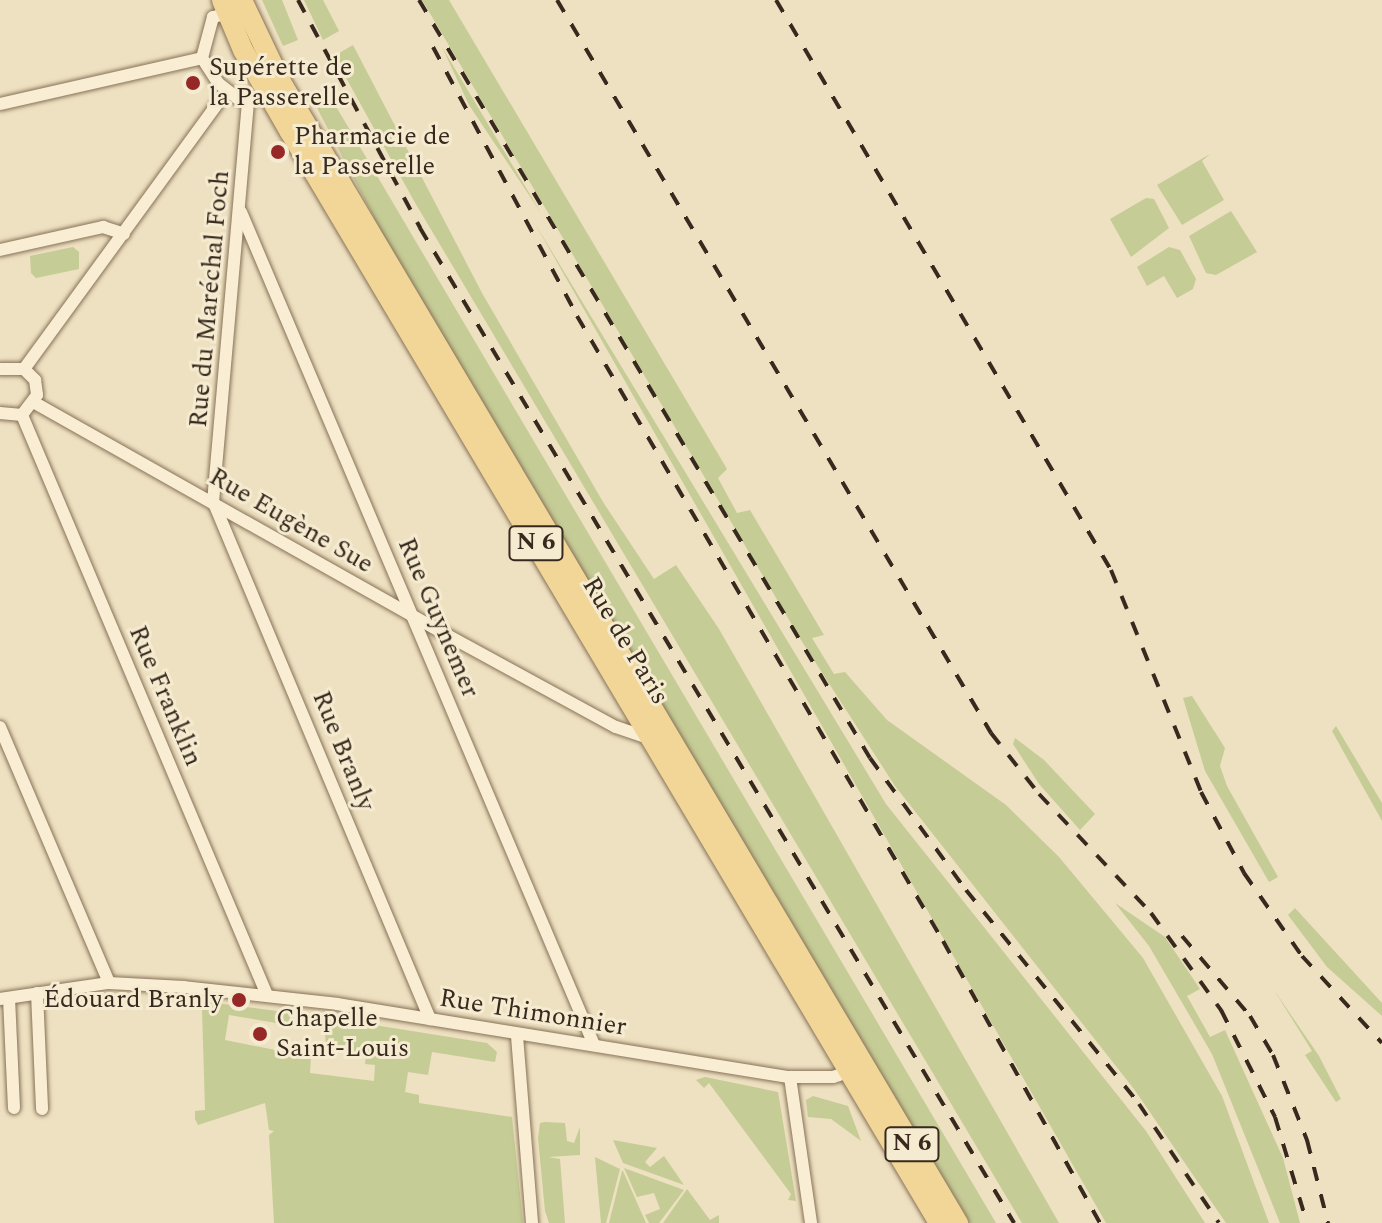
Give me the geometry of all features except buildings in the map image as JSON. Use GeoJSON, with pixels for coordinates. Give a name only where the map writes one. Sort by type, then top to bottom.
{"type":"FeatureCollection","features":[{"type":"Feature","properties":{"kind":"main road","name":"Rue de Paris"},"geometry":{"type":"LineString","coordinates":[[235,6],[275,89],[653,741],[856,1069],[958,1223]]}},
{"type":"Feature","properties":{"kind":"main road","name":"Rue de Paris"},"geometry":{"type":"LineString","coordinates":[[275,89],[856,1069],[939,1223]]}},
{"type":"Feature","properties":{"kind":"street"},"geometry":{"type":"LineString","coordinates":[[235,6],[215,15],[206,29],[202,58],[226,92],[248,102],[275,89]]}},
{"type":"Feature","properties":{"kind":"street"},"geometry":{"type":"LineString","coordinates":[[0,104],[202,58]]}},
{"type":"Feature","properties":{"kind":"street"},"geometry":{"type":"LineString","coordinates":[[24,369],[226,92]]}},
{"type":"Feature","properties":{"kind":"street","name":"Rue du Maréchal Foch"},"geometry":{"type":"LineString","coordinates":[[213,501],[248,102]]}},
{"type":"Feature","properties":{"kind":"street","name":"Rue Guynemer"},"geometry":{"type":"LineString","coordinates":[[240,210],[594,1045]]}},
{"type":"Feature","properties":{"kind":"street"},"geometry":{"type":"LineString","coordinates":[[0,250],[103,227],[124,234]]}},
{"type":"Feature","properties":{"kind":"street"},"geometry":{"type":"LineString","coordinates":[[0,369],[24,369]]}},
{"type":"Feature","properties":{"kind":"street"},"geometry":{"type":"LineString","coordinates":[[0,413],[22,415],[35,403],[37,387],[24,369]]}},
{"type":"Feature","properties":{"kind":"street","name":"Rue Eugène Sue"},"geometry":{"type":"LineString","coordinates":[[35,403],[616,727],[653,741]]}},
{"type":"Feature","properties":{"kind":"street","name":"Rue Franklin"},"geometry":{"type":"LineString","coordinates":[[22,415],[267,995]]}},
{"type":"Feature","properties":{"kind":"street","name":"Rue Branly"},"geometry":{"type":"LineString","coordinates":[[213,501],[430,1019]]}},
{"type":"Feature","properties":{"kind":"street"},"geometry":{"type":"LineString","coordinates":[[0,727],[109,983]]}},
{"type":"Feature","properties":{"kind":"street","name":"Rue Thimonnier"},"geometry":{"type":"LineString","coordinates":[[5,998],[109,983],[267,995],[790,1077],[856,1069]]}},
{"type":"Feature","properties":{"kind":"street"},"geometry":{"type":"LineString","coordinates":[[37,993],[42,1109]]}},
{"type":"Feature","properties":{"kind":"street"},"geometry":{"type":"LineString","coordinates":[[5,998],[14,1108]]}},
{"type":"Feature","properties":{"kind":"street"},"geometry":{"type":"LineString","coordinates":[[517,1036],[532,1223]]}},
{"type":"Feature","properties":{"kind":"street"},"geometry":{"type":"LineString","coordinates":[[790,1077],[811,1223]]}},
{"type":"Feature","properties":{"kind":"green space"},"geometry":{"type":"Polygon","coordinates":[[[262,0],[282,0],[298,40],[283,46],[262,0]]]}},
{"type":"Feature","properties":{"kind":"green space"},"geometry":{"type":"Polygon","coordinates":[[[304,0],[323,0],[339,31],[323,40],[304,0]]]}},
{"type":"Feature","properties":{"kind":"green space"},"geometry":{"type":"Polygon","coordinates":[[[422,0],[449,0],[727,469],[718,478],[737,513],[750,510],[824,635],[812,638],[834,674],[845,672],[887,720],[1006,805],[1059,857],[1143,958],[1222,1096],[1269,1223],[1226,1223],[1134,1089],[895,786],[801,640],[422,0]]]}},
{"type":"Feature","properties":{"kind":"green space"},"geometry":{"type":"Polygon","coordinates":[[[353,45],[482,293],[603,502],[654,579],[676,565],[719,629],[1059,1223],[1022,1223],[414,201],[334,56],[353,45]]]}},
{"type":"Feature","properties":{"kind":"green space"},"geometry":{"type":"Polygon","coordinates":[[[442,47],[541,213],[469,105],[442,47]]]}},
{"type":"Feature","properties":{"kind":"green space"},"geometry":{"type":"Polygon","coordinates":[[[331,98],[996,1223],[970,1223],[381,231],[316,106],[331,98]]]}},
{"type":"Feature","properties":{"kind":"green space"},"geometry":{"type":"Polygon","coordinates":[[[1210,154],[1202,161],[1224,200],[1182,225],[1157,185],[1210,154]]]}},
{"type":"Feature","properties":{"kind":"green space"},"geometry":{"type":"Polygon","coordinates":[[[1146,198],[1154,199],[1169,228],[1131,257],[1110,219],[1146,198]]]}},
{"type":"Feature","properties":{"kind":"green space"},"geometry":{"type":"Polygon","coordinates":[[[1231,211],[1257,252],[1216,275],[1206,273],[1189,236],[1231,211]]]}},
{"type":"Feature","properties":{"kind":"green space"},"geometry":{"type":"Polygon","coordinates":[[[534,222],[886,804],[1146,1131],[1205,1223],[1106,1223],[534,222]]]}},
{"type":"Feature","properties":{"kind":"green space"},"geometry":{"type":"Polygon","coordinates":[[[73,247],[79,252],[79,269],[36,278],[31,273],[30,256],[73,247]]]}},
{"type":"Feature","properties":{"kind":"green space"},"geometry":{"type":"Polygon","coordinates":[[[1169,247],[1180,250],[1196,279],[1193,289],[1177,298],[1164,276],[1147,286],[1137,267],[1169,247]]]}},
{"type":"Feature","properties":{"kind":"green space"},"geometry":{"type":"Polygon","coordinates":[[[1192,696],[1225,748],[1220,766],[1227,786],[1278,877],[1269,882],[1205,771],[1183,698],[1192,696]]]}},
{"type":"Feature","properties":{"kind":"green space"},"geometry":{"type":"Polygon","coordinates":[[[1336,726],[1382,803],[1382,821],[1332,731],[1336,726]]]}},
{"type":"Feature","properties":{"kind":"green space"},"geometry":{"type":"Polygon","coordinates":[[[1015,738],[1044,760],[1095,814],[1080,830],[1039,784],[1013,744],[1015,738]]]}},
{"type":"Feature","properties":{"kind":"green space"},"geometry":{"type":"Polygon","coordinates":[[[1115,903],[1165,937],[1200,989],[1187,996],[1210,1037],[1225,1030],[1283,1158],[1300,1223],[1280,1223],[1212,1054],[1149,946],[1115,903]]]}},
{"type":"Feature","properties":{"kind":"green space"},"geometry":{"type":"Polygon","coordinates":[[[1295,908],[1382,1003],[1382,1016],[1327,967],[1288,915],[1295,908]]]}},
{"type":"Feature","properties":{"kind":"green space"},"geometry":{"type":"Polygon","coordinates":[[[1274,990],[1319,1056],[1341,1099],[1336,1102],[1305,1055],[1312,1051],[1274,990]]]}},
{"type":"Feature","properties":{"kind":"green space"},"geometry":{"type":"Polygon","coordinates":[[[196,1003],[316,1016],[313,1027],[300,1027],[229,1015],[225,1040],[311,1057],[310,1073],[374,1081],[375,1065],[365,1064],[366,1055],[326,1048],[324,1017],[487,1043],[497,1052],[495,1062],[432,1052],[428,1075],[408,1072],[405,1092],[419,1095],[419,1103],[512,1117],[523,1223],[274,1223],[269,1135],[274,1131],[269,1130],[265,1103],[198,1125],[195,1119],[195,1111],[205,1110],[202,1009],[194,1009],[196,1003]]]}},
{"type":"Feature","properties":{"kind":"green space"},"geometry":{"type":"Polygon","coordinates":[[[705,1077],[778,1092],[796,1201],[788,1200],[791,1194],[709,1083],[704,1088],[696,1080],[705,1077]]]}},
{"type":"Feature","properties":{"kind":"green space"},"geometry":{"type":"Polygon","coordinates":[[[813,1096],[848,1106],[861,1141],[831,1119],[808,1117],[806,1100],[813,1096]]]}},
{"type":"Feature","properties":{"kind":"green space"},"geometry":{"type":"Polygon","coordinates":[[[540,1123],[565,1123],[567,1141],[574,1143],[580,1127],[580,1155],[548,1157],[560,1159],[565,1223],[549,1223],[545,1211],[538,1138],[540,1123]]]}},
{"type":"Feature","properties":{"kind":"green space"},"geometry":{"type":"Polygon","coordinates":[[[613,1140],[657,1148],[645,1162],[650,1167],[664,1156],[684,1185],[623,1163],[613,1140]]]}},
{"type":"Feature","properties":{"kind":"green space"},"geometry":{"type":"Polygon","coordinates":[[[595,1157],[620,1169],[606,1223],[601,1223],[595,1157]]]}},
{"type":"Feature","properties":{"kind":"green space"},"geometry":{"type":"Polygon","coordinates":[[[624,1168],[684,1190],[659,1223],[649,1223],[645,1215],[660,1209],[654,1193],[637,1197],[624,1168]]]}},
{"type":"Feature","properties":{"kind":"green space"},"geometry":{"type":"Polygon","coordinates":[[[623,1171],[646,1223],[609,1223],[623,1171]]]}},
{"type":"Feature","properties":{"kind":"green space"},"geometry":{"type":"Polygon","coordinates":[[[687,1189],[710,1220],[719,1215],[719,1223],[663,1223],[687,1189]]]}},
{"type":"Feature","properties":{"kind":"railway"},"geometry":{"type":"LineString","coordinates":[[298,0],[420,228],[1014,1223]]}},
{"type":"Feature","properties":{"kind":"railway"},"geometry":{"type":"LineString","coordinates":[[419,0],[870,758],[966,890],[1139,1104],[1219,1223]]}},
{"type":"Feature","properties":{"kind":"railway"},"geometry":{"type":"LineString","coordinates":[[557,0],[991,733],[1039,794],[1151,913],[1221,1010],[1275,1117],[1307,1223]]}},
{"type":"Feature","properties":{"kind":"railway"},"geometry":{"type":"LineString","coordinates":[[776,0],[1111,570],[1201,792],[1244,873],[1302,956],[1382,1043]]}},
{"type":"Feature","properties":{"kind":"railway"},"geometry":{"type":"LineString","coordinates":[[433,47],[577,316],[943,941],[1100,1223]]}},
{"type":"Feature","properties":{"kind":"railway"},"geometry":{"type":"LineString","coordinates":[[1182,936],[1250,1016],[1273,1055],[1307,1140],[1328,1223]]}},
{"type":"Feature","properties":{"kind":"place","name":"Supérette de la Passerelle"},"geometry":{"type":"Point","coordinates":[193,83]}},
{"type":"Feature","properties":{"kind":"place","name":"Pharmacie de la Passerelle"},"geometry":{"type":"Point","coordinates":[278,152]}},
{"type":"Feature","properties":{"kind":"place","name":"Édouard Branly"},"geometry":{"type":"Point","coordinates":[239,1000]}},
{"type":"Feature","properties":{"kind":"place","name":"Chapelle Saint-Louis"},"geometry":{"type":"Point","coordinates":[260,1034]}}]}
